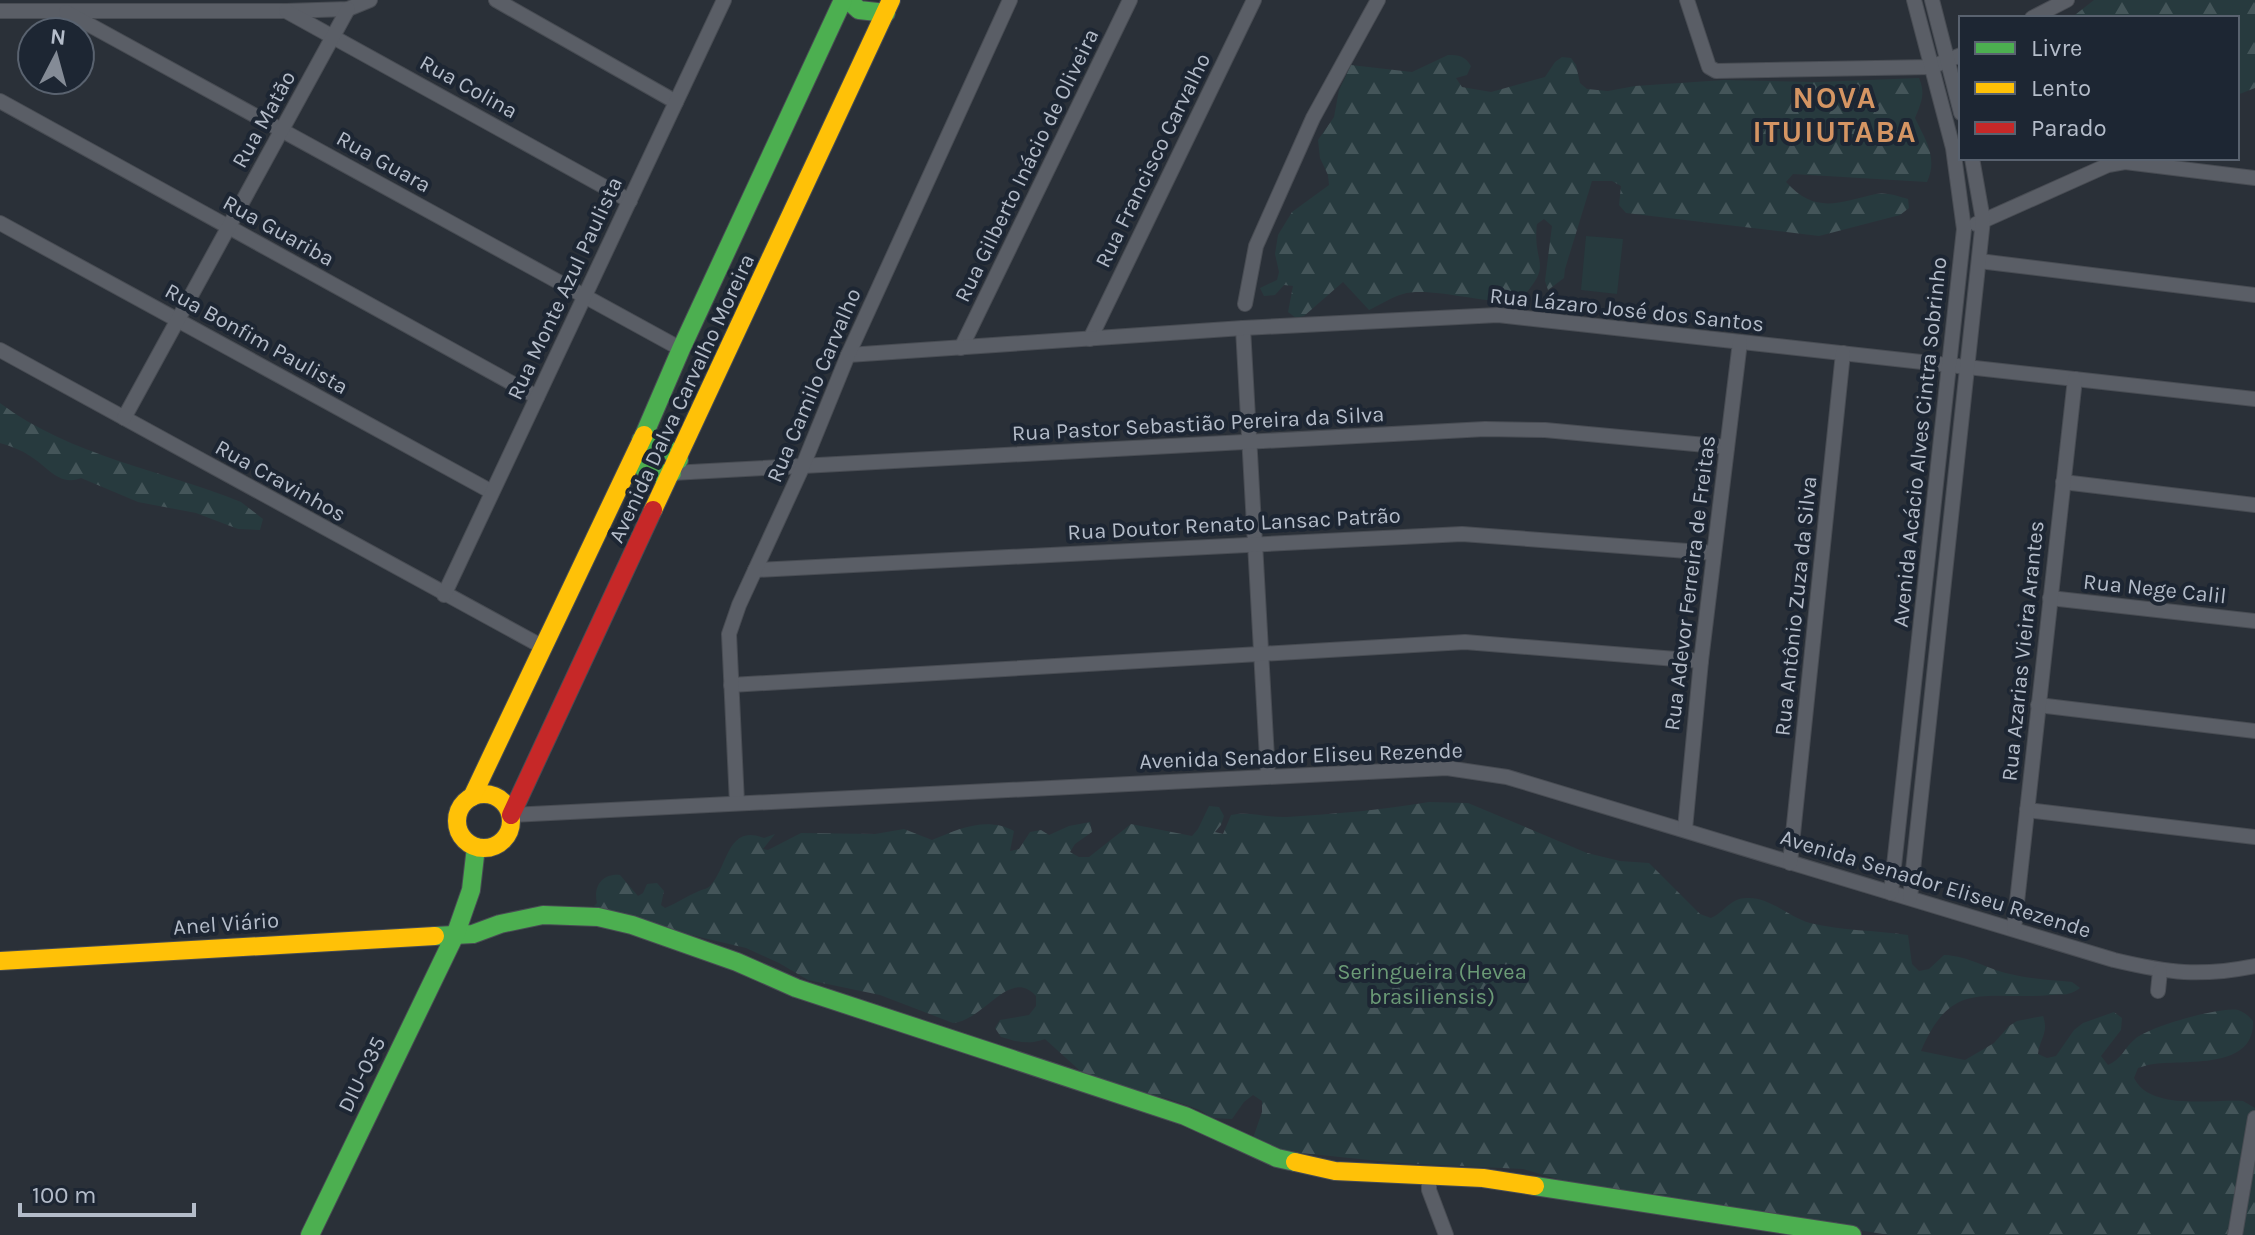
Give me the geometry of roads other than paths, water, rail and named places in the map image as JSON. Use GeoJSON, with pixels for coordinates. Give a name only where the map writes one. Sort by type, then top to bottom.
{"type":"FeatureCollection","features":[{"type":"Feature","properties":{"kind":"street"},"geometry":{"type":"LineString","coordinates":[[0,11],[286,11],[348,9],[370,0]]}},
{"type":"Feature","properties":{"kind":"street"},"geometry":{"type":"LineString","coordinates":[[496,0],[676,102]]}},
{"type":"Feature","properties":{"kind":"street","name":"Rua Monte Azul Paulista"},"geometry":{"type":"LineString","coordinates":[[444,595],[724,0]]}},
{"type":"Feature","properties":{"kind":"street"},"geometry":{"type":"LineString","coordinates":[[846,0],[868,13],[888,6]]}},
{"type":"Feature","properties":{"kind":"street","name":"Avenida Dalva Carvalho Moreira"},"geometry":{"type":"LineString","coordinates":[[846,0],[472,797],[461,806],[457,820],[460,833],[476,847],[490,848],[503,841],[510,829],[511,815],[888,6]]}},
{"type":"Feature","properties":{"kind":"street","name":"Rua Camilo Carvalho"},"geometry":{"type":"LineString","coordinates":[[737,803],[729,634],[848,355],[1010,0]]}},
{"type":"Feature","properties":{"kind":"street","name":"Rua Gilberto Inácio de Oliveira"},"geometry":{"type":"LineString","coordinates":[[961,348],[1130,0]]}},
{"type":"Feature","properties":{"kind":"street","name":"Rua Francisco Carvalho"},"geometry":{"type":"LineString","coordinates":[[1090,339],[1254,0]]}},
{"type":"Feature","properties":{"kind":"street"},"geometry":{"type":"LineString","coordinates":[[1245,304],[1256,246],[1262,232],[1313,118],[1378,0]]}},
{"type":"Feature","properties":{"kind":"street"},"geometry":{"type":"LineString","coordinates":[[1687,0],[1709,67],[1716,71],[1931,67],[1959,56]]}},
{"type":"Feature","properties":{"kind":"street","name":"Avenida Acácio Alves Cintra Sobrinho"},"geometry":{"type":"LineString","coordinates":[[1891,893],[1964,229],[1953,148],[1914,0]]}},
{"type":"Feature","properties":{"kind":"street"},"geometry":{"type":"LineString","coordinates":[[1932,0],[1959,106]]}},
{"type":"Feature","properties":{"kind":"street"},"geometry":{"type":"LineString","coordinates":[[2036,16],[2067,0]]}},
{"type":"Feature","properties":{"kind":"street","name":"Rua Matão"},"geometry":{"type":"LineString","coordinates":[[124,418],[348,9]]}},
{"type":"Feature","properties":{"kind":"street","name":"Rua Colina"},"geometry":{"type":"LineString","coordinates":[[286,11],[630,201]]}},
{"type":"Feature","properties":{"kind":"street","name":"Rua Guara"},"geometry":{"type":"LineString","coordinates":[[66,12],[681,349]]}},
{"type":"Feature","properties":{"kind":"street","name":"Rua Guariba"},"geometry":{"type":"LineString","coordinates":[[0,101],[537,397]]}},
{"type":"Feature","properties":{"kind":"street","name":"Avenida Acácio Alves Cintra Sobrinho"},"geometry":{"type":"LineString","coordinates":[[1910,898],[1983,220],[1972,160]]}},
{"type":"Feature","properties":{"kind":"street"},"geometry":{"type":"LineString","coordinates":[[1964,229],[2108,165],[2125,162],[2255,178]]}},
{"type":"Feature","properties":{"kind":"street","name":"Rua Bonfim Paulista"},"geometry":{"type":"LineString","coordinates":[[0,223],[492,492]]}},
{"type":"Feature","properties":{"kind":"street"},"geometry":{"type":"LineString","coordinates":[[1979,261],[2255,295]]}},
{"type":"Feature","properties":{"kind":"street","name":"Rua Lázaro José dos Santos"},"geometry":{"type":"LineString","coordinates":[[848,355],[1243,328],[1498,315],[2255,399]]}},
{"type":"Feature","properties":{"kind":"street"},"geometry":{"type":"LineString","coordinates":[[1243,328],[1268,776]]}},
{"type":"Feature","properties":{"kind":"street","name":"Rua Adevor Ferreira de Freitas"},"geometry":{"type":"LineString","coordinates":[[1685,829],[1701,661],[1740,342]]}},
{"type":"Feature","properties":{"kind":"street","name":"Rua Cravinhos"},"geometry":{"type":"LineString","coordinates":[[0,350],[543,647]]}},
{"type":"Feature","properties":{"kind":"street","name":"Rua Antônio Zuza da Silva"},"geometry":{"type":"LineString","coordinates":[[1790,863],[1843,353]]}},
{"type":"Feature","properties":{"kind":"street","name":"Rua Azarias Vieira Arantes"},"geometry":{"type":"LineString","coordinates":[[2014,929],[2075,379]]}},
{"type":"Feature","properties":{"kind":"street","name":"Rua Pastor Sebastião Pereira da Silva"},"geometry":{"type":"LineString","coordinates":[[675,466],[802,468],[1485,429],[1545,430],[1727,447]]}},
{"type":"Feature","properties":{"kind":"street"},"geometry":{"type":"LineString","coordinates":[[660,442],[668,446],[675,466],[658,475],[650,473],[637,464],[638,448],[660,442]]}},
{"type":"Feature","properties":{"kind":"street"},"geometry":{"type":"LineString","coordinates":[[2063,482],[2255,505]]}},
{"type":"Feature","properties":{"kind":"street","name":"Rua Doutor Renato Lansac Patrão"},"geometry":{"type":"LineString","coordinates":[[755,570],[1462,534],[1714,553]]}},
{"type":"Feature","properties":{"kind":"street","name":"Rua Nege Calil"},"geometry":{"type":"LineString","coordinates":[[2050,598],[2255,621]]}},
{"type":"Feature","properties":{"kind":"street"},"geometry":{"type":"LineString","coordinates":[[731,685],[1465,642],[1701,661]]}},
{"type":"Feature","properties":{"kind":"street"},"geometry":{"type":"LineString","coordinates":[[2038,705],[2255,731]]}},
{"type":"Feature","properties":{"kind":"street","name":"Avenida Senador Eliseu Rezende"},"geometry":{"type":"LineString","coordinates":[[511,815],[1447,768],[1482,772],[1685,829],[2114,960],[2160,971],[2218,973],[2255,966]]}},
{"type":"Feature","properties":{"kind":"street"},"geometry":{"type":"LineString","coordinates":[[472,797],[493,795],[504,803],[511,815]]}},
{"type":"Feature","properties":{"kind":"street"},"geometry":{"type":"LineString","coordinates":[[2027,810],[2255,837]]}},
{"type":"Feature","properties":{"kind":"street"},"geometry":{"type":"LineString","coordinates":[[456,933],[471,890],[476,847]]}},
{"type":"Feature","properties":{"kind":"street","name":"Anel Viário"},"geometry":{"type":"LineString","coordinates":[[0,961],[473,934],[496,923],[588,915],[752,967],[796,988],[1185,1116],[1277,1158],[1335,1171],[1483,1178],[1852,1235]]}},
{"type":"Feature","properties":{"kind":"street","name":"DIU-035"},"geometry":{"type":"LineString","coordinates":[[310,1235],[456,933]]}},
{"type":"Feature","properties":{"kind":"street"},"geometry":{"type":"LineString","coordinates":[[2158,991],[2160,971]]}},
{"type":"Feature","properties":{"kind":"street"},"geometry":{"type":"LineString","coordinates":[[2235,1235],[2255,1118]]}},
{"type":"Feature","properties":{"kind":"street"},"geometry":{"type":"LineString","coordinates":[[1429,1177],[1429,1190],[1446,1235]]}},
{"type":"Feature","properties":{"kind":"district","name":"NOVA ITUIUTABA"},"geometry":{"type":"Point","coordinates":[1835,115]}},
{"type":"Feature","properties":{"kind":"park label","name":"Seringueira (Hevea brasiliensis)"},"geometry":{"type":"Point","coordinates":[1432,984]}}]}
